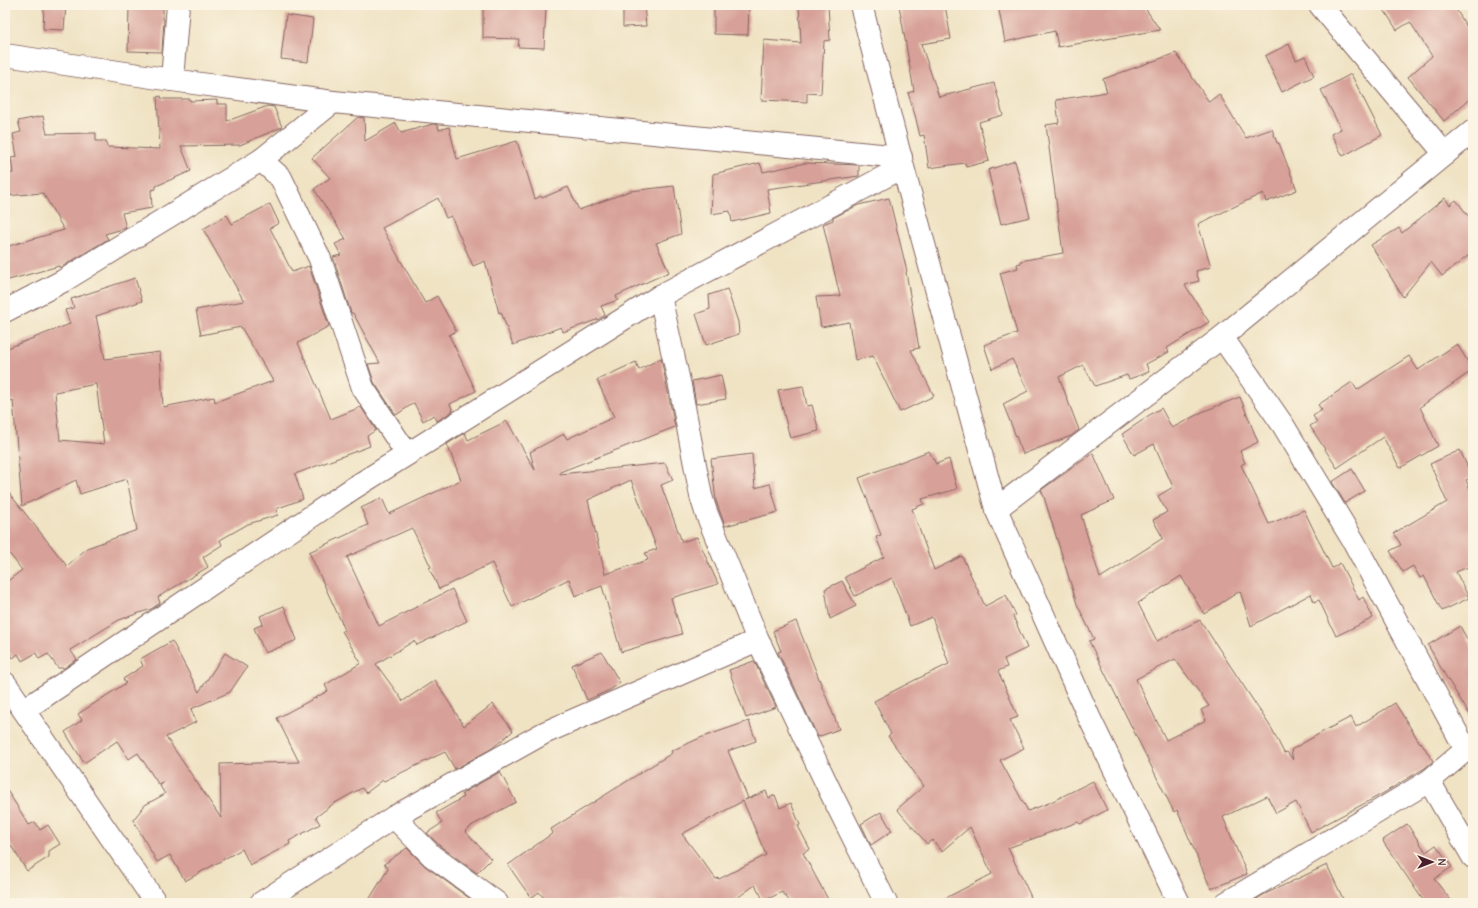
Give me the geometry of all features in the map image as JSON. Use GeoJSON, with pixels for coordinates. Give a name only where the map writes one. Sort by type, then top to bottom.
{"type":"FeatureCollection","features":[{"type":"Feature","properties":{"kind":"street"},"geometry":{"type":"LineString","coordinates":[[172,80],[178,5]]}},
{"type":"Feature","properties":{"kind":"street"},"geometry":{"type":"LineString","coordinates":[[861,5],[996,509],[1089,717],[1179,903]]}},
{"type":"Feature","properties":{"kind":"street"},"geometry":{"type":"LineString","coordinates":[[1320,5],[1445,154]]}},
{"type":"Feature","properties":{"kind":"street"},"geometry":{"type":"LineString","coordinates":[[5,55],[333,102],[902,162]]}},
{"type":"Feature","properties":{"kind":"street"},"geometry":{"type":"LineString","coordinates":[[5,311],[63,281],[261,160],[333,102]]}},
{"type":"Feature","properties":{"kind":"street"},"geometry":{"type":"LineString","coordinates":[[996,509],[1222,337],[1473,131]]}},
{"type":"Feature","properties":{"kind":"street"},"geometry":{"type":"LineString","coordinates":[[261,160],[281,178],[320,259],[363,388],[408,454]]}},
{"type":"Feature","properties":{"kind":"street"},"geometry":{"type":"LineString","coordinates":[[24,710],[345,493],[660,296],[902,162]]}},
{"type":"Feature","properties":{"kind":"street"},"geometry":{"type":"LineString","coordinates":[[660,296],[680,386],[701,496],[706,512],[758,640],[832,795],[886,903]]}},
{"type":"Feature","properties":{"kind":"street"},"geometry":{"type":"LineString","coordinates":[[1222,337],[1283,425],[1354,542],[1469,747],[1429,781],[1226,903]]}},
{"type":"Feature","properties":{"kind":"street"},"geometry":{"type":"LineString","coordinates":[[261,903],[394,817],[544,733],[758,640]]}},
{"type":"Feature","properties":{"kind":"street"},"geometry":{"type":"LineString","coordinates":[[5,683],[156,903]]}},
{"type":"Feature","properties":{"kind":"street"},"geometry":{"type":"LineString","coordinates":[[1429,781],[1473,857]]}},
{"type":"Feature","properties":{"kind":"street"},"geometry":{"type":"LineString","coordinates":[[394,817],[432,856],[497,903]]}},
{"type":"Feature","properties":{"kind":"building"},"geometry":{"type":"Polygon","coordinates":[[[44,5],[66,5],[64,30],[43,29],[44,5]]]}},
{"type":"Feature","properties":{"kind":"building"},"geometry":{"type":"Polygon","coordinates":[[[129,5],[163,5],[164,19],[162,52],[128,51],[129,5]]]}},
{"type":"Feature","properties":{"kind":"building"},"geometry":{"type":"Polygon","coordinates":[[[483,5],[546,7],[544,48],[518,47],[519,39],[483,38],[483,5]]]}},
{"type":"Feature","properties":{"kind":"building"},"geometry":{"type":"Polygon","coordinates":[[[623,5],[644,5],[646,26],[623,27],[623,5]]]}},
{"type":"Feature","properties":{"kind":"building"},"geometry":{"type":"Polygon","coordinates":[[[714,5],[749,5],[748,35],[714,34],[714,5]]]}},
{"type":"Feature","properties":{"kind":"building"},"geometry":{"type":"Polygon","coordinates":[[[799,5],[828,5],[830,40],[824,41],[821,94],[807,93],[807,102],[761,100],[764,40],[801,43],[799,5]]]}},
{"type":"Feature","properties":{"kind":"building"},"geometry":{"type":"Polygon","coordinates":[[[899,5],[945,5],[951,39],[921,44],[939,97],[994,83],[1003,115],[979,122],[989,161],[966,167],[965,163],[929,168],[924,135],[920,136],[908,93],[914,91],[899,5]]]}},
{"type":"Feature","properties":{"kind":"building"},"geometry":{"type":"Polygon","coordinates":[[[998,5],[1143,5],[1160,30],[1058,47],[1055,31],[1005,42],[998,5]]]}},
{"type":"Feature","properties":{"kind":"building"},"geometry":{"type":"Polygon","coordinates":[[[1381,5],[1453,5],[1473,36],[1473,96],[1444,121],[1408,77],[1432,56],[1410,22],[1397,30],[1381,5]]]}},
{"type":"Feature","properties":{"kind":"building"},"geometry":{"type":"Polygon","coordinates":[[[286,15],[313,19],[308,62],[281,59],[286,15]]]}},
{"type":"Feature","properties":{"kind":"building"},"geometry":{"type":"Polygon","coordinates":[[[1289,44],[1296,60],[1305,56],[1314,76],[1282,92],[1265,56],[1289,44]]]}},
{"type":"Feature","properties":{"kind":"building"},"geometry":{"type":"Polygon","coordinates":[[[1176,53],[1209,102],[1219,94],[1246,138],[1272,129],[1297,190],[1266,202],[1263,193],[1198,224],[1211,267],[1196,271],[1199,281],[1185,285],[1209,322],[1167,348],[1169,352],[1146,364],[1149,372],[1129,379],[1127,375],[1095,386],[1083,365],[1059,377],[1079,430],[1071,436],[1023,454],[1003,404],[1028,391],[1012,359],[992,369],[984,345],[1017,333],[1000,273],[1018,268],[1017,264],[1021,263],[1020,261],[1063,253],[1046,125],[1059,123],[1056,100],[1107,92],[1103,79],[1176,53]]]}},
{"type":"Feature","properties":{"kind":"building"},"geometry":{"type":"Polygon","coordinates":[[[1351,74],[1382,135],[1343,156],[1331,134],[1341,129],[1321,90],[1351,74]]]}},
{"type":"Feature","properties":{"kind":"building"},"geometry":{"type":"Polygon","coordinates":[[[161,96],[162,99],[190,99],[190,101],[217,100],[217,104],[227,104],[227,121],[268,106],[274,107],[282,127],[240,145],[181,146],[191,171],[156,186],[156,189],[151,190],[152,208],[122,213],[126,228],[105,234],[108,239],[60,268],[59,266],[5,281],[5,247],[64,230],[43,193],[5,196],[5,174],[13,173],[11,158],[17,157],[13,134],[21,132],[18,121],[43,116],[47,134],[96,133],[96,141],[106,141],[107,147],[160,149],[157,97],[161,96]]]}},
{"type":"Feature","properties":{"kind":"building"},"geometry":{"type":"Polygon","coordinates":[[[358,117],[364,118],[365,141],[396,123],[401,133],[433,124],[438,125],[439,130],[449,127],[457,159],[517,141],[535,199],[541,196],[542,198],[568,187],[579,210],[630,191],[674,186],[681,234],[656,243],[669,272],[616,296],[618,300],[601,306],[605,315],[599,319],[563,332],[561,327],[513,345],[501,312],[499,313],[485,261],[473,266],[451,216],[446,218],[438,198],[382,228],[425,303],[437,296],[456,331],[449,335],[476,391],[450,404],[453,411],[437,421],[434,415],[423,421],[414,403],[396,415],[374,382],[368,364],[380,363],[353,313],[351,313],[333,257],[341,255],[335,244],[346,239],[314,189],[330,178],[312,158],[358,117]]]}},
{"type":"Feature","properties":{"kind":"building"},"geometry":{"type":"Polygon","coordinates":[[[1015,161],[1030,217],[1001,224],[988,170],[1015,161]]]}},
{"type":"Feature","properties":{"kind":"building"},"geometry":{"type":"Polygon","coordinates":[[[760,163],[763,172],[805,163],[859,165],[859,176],[767,189],[771,213],[732,222],[730,211],[711,214],[713,174],[760,163]]]}},
{"type":"Feature","properties":{"kind":"building"},"geometry":{"type":"Polygon","coordinates":[[[889,198],[907,271],[919,348],[911,350],[934,396],[900,412],[873,356],[855,360],[849,322],[821,327],[816,297],[840,296],[823,224],[833,220],[833,218],[858,205],[889,198]]]}},
{"type":"Feature","properties":{"kind":"building"},"geometry":{"type":"Polygon","coordinates":[[[1445,198],[1450,205],[1456,200],[1473,222],[1473,252],[1442,276],[1431,262],[1403,297],[1371,245],[1399,228],[1402,233],[1445,198]]]}},
{"type":"Feature","properties":{"kind":"building"},"geometry":{"type":"Polygon","coordinates":[[[270,204],[279,223],[270,228],[292,272],[309,266],[329,326],[298,343],[331,419],[361,407],[376,430],[367,436],[370,446],[295,474],[303,499],[276,509],[278,515],[248,524],[220,540],[222,545],[203,557],[208,567],[158,597],[160,603],[151,609],[119,620],[70,650],[77,659],[64,668],[58,668],[48,654],[39,659],[36,653],[22,661],[18,654],[13,658],[5,645],[5,583],[22,570],[5,548],[5,488],[67,566],[87,548],[137,530],[127,479],[80,494],[76,480],[22,506],[13,400],[5,403],[5,349],[70,324],[65,310],[74,308],[71,299],[135,278],[142,301],[96,316],[105,359],[160,352],[163,407],[214,397],[215,402],[273,381],[241,327],[201,335],[196,310],[244,301],[203,229],[227,215],[232,224],[270,204]],[[96,384],[55,392],[60,440],[104,444],[96,384]]]}},
{"type":"Feature","properties":{"kind":"building"},"geometry":{"type":"Polygon","coordinates":[[[727,289],[738,322],[739,334],[706,345],[696,314],[710,309],[709,295],[727,289]]]}},
{"type":"Feature","properties":{"kind":"building"},"geometry":{"type":"Polygon","coordinates":[[[1457,344],[1473,370],[1420,407],[1438,446],[1400,468],[1383,437],[1337,468],[1310,426],[1317,422],[1313,416],[1322,410],[1318,405],[1352,382],[1357,390],[1409,356],[1418,370],[1457,344]]]}},
{"type":"Feature","properties":{"kind":"building"},"geometry":{"type":"Polygon","coordinates":[[[661,358],[675,427],[560,472],[560,474],[665,463],[673,480],[661,485],[682,542],[697,537],[718,584],[671,598],[682,634],[621,652],[602,586],[575,596],[569,579],[512,607],[492,563],[439,589],[429,568],[431,567],[412,528],[347,557],[379,626],[452,589],[467,621],[417,645],[414,641],[376,664],[403,701],[435,680],[464,726],[493,704],[513,731],[491,749],[455,769],[445,752],[384,781],[383,780],[366,793],[362,788],[333,804],[316,817],[320,824],[289,841],[290,844],[250,865],[242,849],[185,881],[170,855],[157,862],[133,820],[145,805],[165,794],[160,786],[165,781],[159,785],[138,753],[129,759],[117,741],[84,763],[65,732],[82,720],[78,714],[126,683],[123,679],[143,666],[140,659],[172,641],[199,692],[225,653],[247,667],[230,692],[191,709],[196,722],[166,737],[221,818],[220,764],[299,762],[277,718],[328,691],[325,685],[361,663],[342,631],[345,630],[309,552],[368,525],[361,508],[382,498],[389,514],[461,480],[447,444],[465,433],[468,440],[507,421],[535,470],[530,452],[564,434],[567,439],[614,417],[597,380],[636,362],[639,370],[661,358]],[[631,480],[588,500],[605,574],[648,560],[645,553],[657,549],[631,480]]]}},
{"type":"Feature","properties":{"kind":"building"},"geometry":{"type":"Polygon","coordinates":[[[721,375],[726,399],[696,404],[692,381],[721,375]]]}},
{"type":"Feature","properties":{"kind":"building"},"geometry":{"type":"Polygon","coordinates":[[[803,386],[807,406],[812,405],[819,431],[790,438],[778,390],[803,386]]]}},
{"type":"Feature","properties":{"kind":"building"},"geometry":{"type":"Polygon","coordinates":[[[1240,397],[1258,442],[1240,451],[1245,463],[1241,465],[1269,524],[1304,510],[1332,568],[1340,563],[1359,600],[1363,597],[1373,618],[1336,636],[1319,600],[1314,602],[1311,594],[1251,626],[1240,591],[1204,614],[1181,576],[1138,603],[1157,641],[1200,620],[1272,729],[1284,753],[1287,752],[1293,760],[1291,750],[1324,731],[1351,717],[1356,727],[1395,703],[1433,761],[1425,768],[1382,794],[1311,832],[1296,802],[1276,813],[1267,796],[1223,817],[1247,874],[1211,889],[1177,810],[1174,812],[1089,641],[1094,639],[1077,604],[1041,490],[1093,453],[1114,500],[1081,515],[1100,578],[1163,538],[1153,520],[1167,512],[1158,496],[1173,487],[1154,444],[1134,455],[1122,434],[1161,408],[1172,428],[1204,411],[1240,397]],[[1175,659],[1136,679],[1166,740],[1206,720],[1201,710],[1209,706],[1175,659]]]}},
{"type":"Feature","properties":{"kind":"building"},"geometry":{"type":"Polygon","coordinates":[[[1460,450],[1472,477],[1466,480],[1473,496],[1473,565],[1456,572],[1469,598],[1442,611],[1424,576],[1420,578],[1413,566],[1403,572],[1390,551],[1401,545],[1394,533],[1447,502],[1430,464],[1460,450]]]}},
{"type":"Feature","properties":{"kind":"building"},"geometry":{"type":"Polygon","coordinates":[[[929,451],[936,464],[949,459],[957,489],[922,499],[924,504],[912,509],[934,570],[962,556],[985,606],[1006,595],[1016,615],[1013,616],[1027,648],[1004,659],[1007,667],[998,671],[1018,717],[1010,720],[1024,748],[1000,760],[1028,811],[1049,803],[1093,781],[1107,810],[1080,824],[1078,822],[1008,848],[1031,897],[1018,903],[936,903],[992,874],[970,827],[942,851],[932,840],[927,844],[897,809],[924,786],[888,736],[891,734],[874,701],[949,664],[932,617],[910,626],[892,578],[855,596],[845,577],[884,557],[876,537],[881,535],[859,478],[929,451]]]}},
{"type":"Feature","properties":{"kind":"building"},"geometry":{"type":"Polygon","coordinates":[[[752,454],[755,488],[770,484],[778,512],[725,526],[716,501],[711,459],[752,454]]]}},
{"type":"Feature","properties":{"kind":"building"},"geometry":{"type":"Polygon","coordinates":[[[1352,469],[1365,491],[1345,503],[1332,482],[1352,469]]]}},
{"type":"Feature","properties":{"kind":"building"},"geometry":{"type":"Polygon","coordinates":[[[842,581],[856,606],[830,619],[825,589],[842,581]]]}},
{"type":"Feature","properties":{"kind":"building"},"geometry":{"type":"Polygon","coordinates":[[[284,606],[297,640],[265,653],[254,628],[263,624],[260,616],[284,606]]]}},
{"type":"Feature","properties":{"kind":"building"},"geometry":{"type":"Polygon","coordinates":[[[796,621],[839,729],[818,737],[778,652],[781,651],[773,631],[796,621]]]}},
{"type":"Feature","properties":{"kind":"building"},"geometry":{"type":"Polygon","coordinates":[[[1460,626],[1473,650],[1473,720],[1428,645],[1460,626]]]}},
{"type":"Feature","properties":{"kind":"building"},"geometry":{"type":"Polygon","coordinates":[[[602,652],[620,683],[610,690],[587,700],[572,665],[602,652]]]}},
{"type":"Feature","properties":{"kind":"building"},"geometry":{"type":"Polygon","coordinates":[[[754,661],[776,707],[746,718],[729,670],[754,661]]]}},
{"type":"Feature","properties":{"kind":"building"},"geometry":{"type":"Polygon","coordinates":[[[749,721],[756,741],[728,751],[748,798],[745,800],[766,791],[769,798],[775,795],[780,808],[791,803],[800,825],[798,826],[810,849],[803,853],[830,903],[791,903],[782,892],[764,901],[755,885],[733,901],[734,903],[548,903],[539,892],[531,898],[508,865],[553,833],[551,829],[672,753],[671,751],[700,738],[749,721]],[[743,801],[682,834],[716,879],[719,879],[766,855],[743,801]]]}},
{"type":"Feature","properties":{"kind":"building"},"geometry":{"type":"Polygon","coordinates":[[[500,772],[516,802],[471,826],[465,831],[491,859],[477,873],[440,846],[427,833],[442,823],[436,813],[464,797],[462,794],[468,790],[500,772]]]}},
{"type":"Feature","properties":{"kind":"building"},"geometry":{"type":"Polygon","coordinates":[[[5,787],[29,825],[35,822],[40,830],[48,825],[60,844],[49,851],[49,857],[27,871],[5,836],[5,787]]]}},
{"type":"Feature","properties":{"kind":"building"},"geometry":{"type":"Polygon","coordinates":[[[881,812],[892,831],[871,845],[861,824],[881,812]]]}},
{"type":"Feature","properties":{"kind":"building"},"geometry":{"type":"Polygon","coordinates":[[[1407,824],[1426,852],[1436,845],[1452,867],[1434,879],[1453,903],[1425,903],[1384,843],[1383,840],[1407,824]]]}},
{"type":"Feature","properties":{"kind":"building"},"geometry":{"type":"Polygon","coordinates":[[[407,848],[425,866],[476,903],[367,903],[388,869],[384,864],[407,848]]]}},
{"type":"Feature","properties":{"kind":"building"},"geometry":{"type":"Polygon","coordinates":[[[1327,865],[1345,903],[1250,903],[1265,894],[1327,865]]]}}]}
